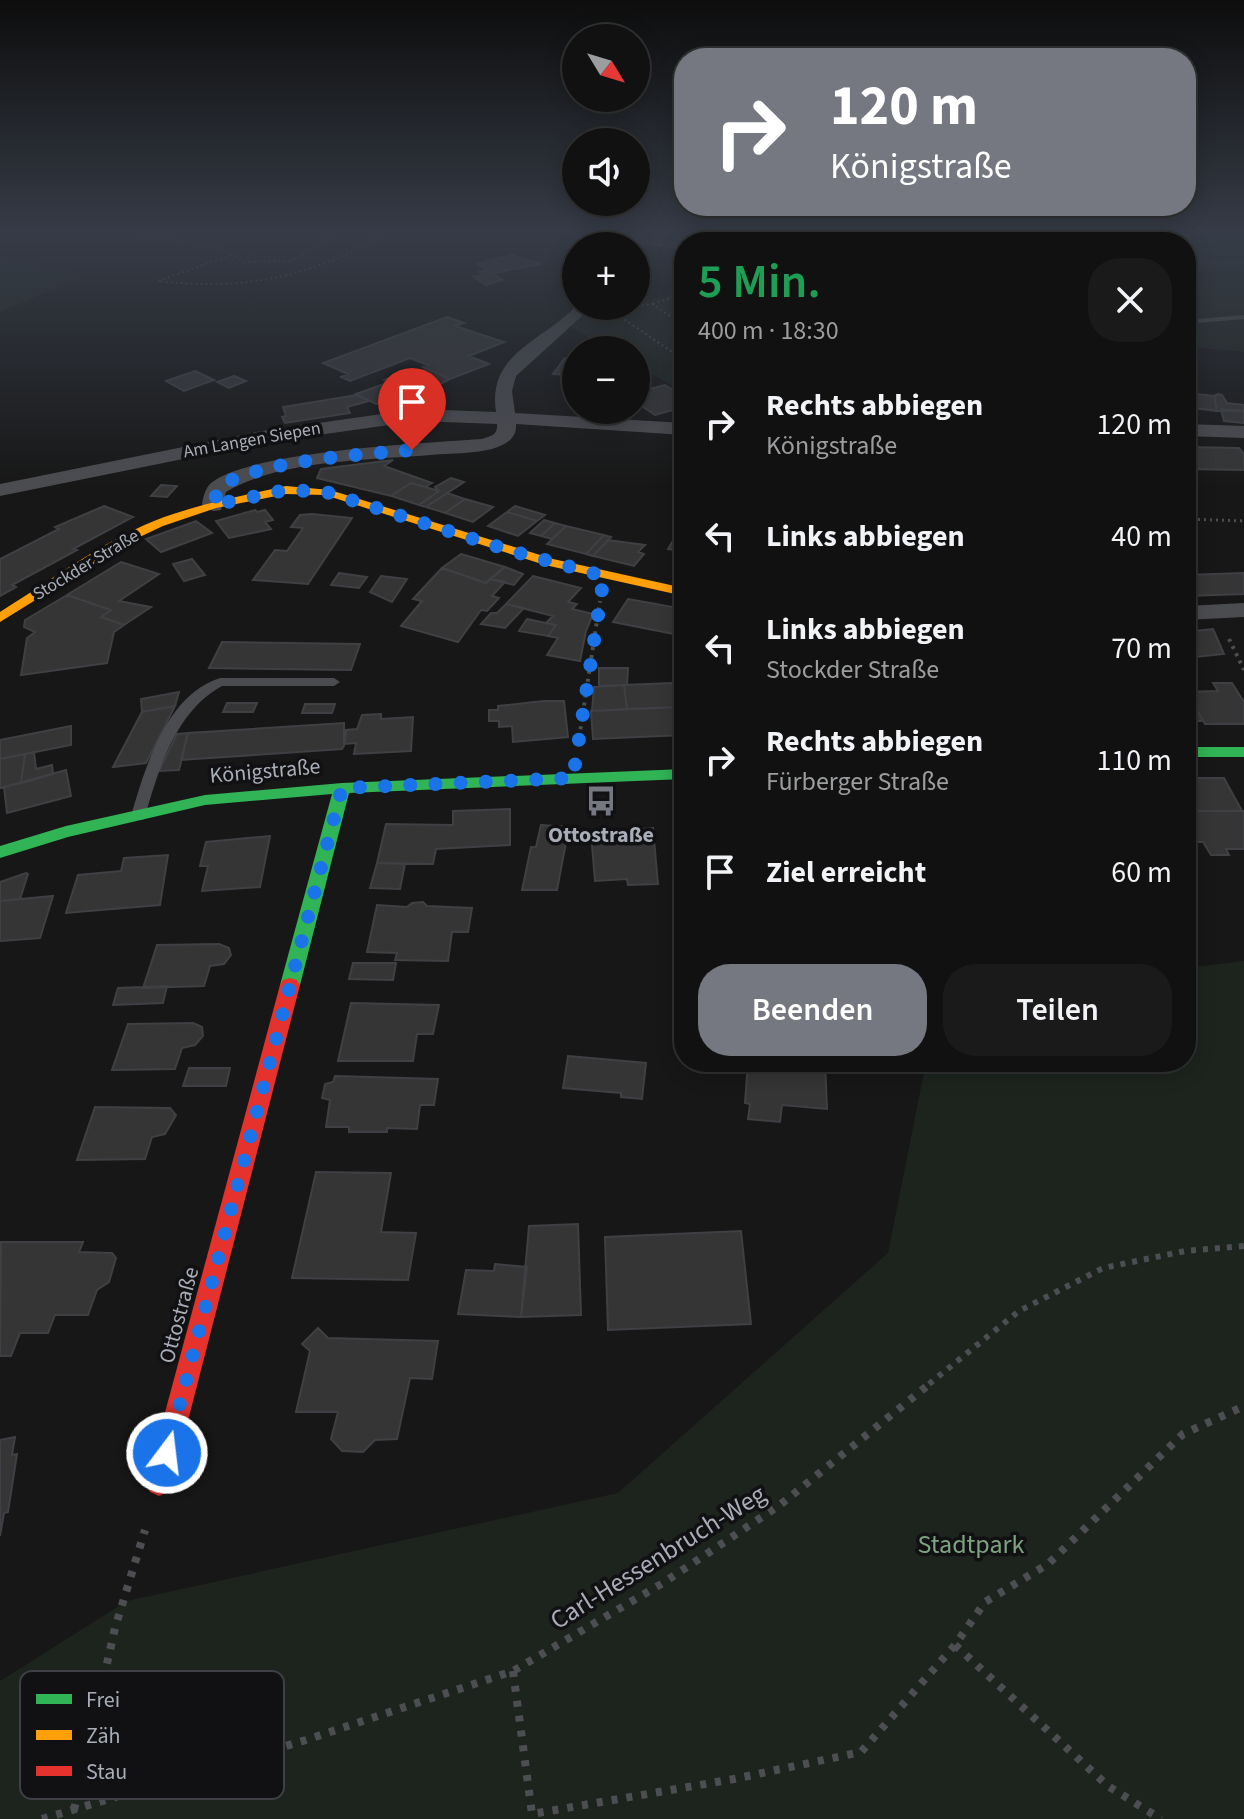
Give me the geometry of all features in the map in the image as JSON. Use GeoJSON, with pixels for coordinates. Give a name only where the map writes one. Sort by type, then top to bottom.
{"type":"FeatureCollection","features":[{"type":"Feature","properties":{"kind":"street"},"geometry":{"type":"LineString","coordinates":[[213,505],[219,487],[247,475],[350,456],[485,445],[501,439],[507,430],[503,391],[509,371],[570,320]]}},
{"type":"Feature","properties":{"kind":"street","name":"Am Langen Siepen"},"geometry":{"type":"LineString","coordinates":[[0,490],[206,447],[351,422],[417,415],[604,422],[674,428]]}},
{"type":"Feature","properties":{"kind":"street"},"geometry":{"type":"LineString","coordinates":[[1196,430],[1244,432]]}},
{"type":"Feature","properties":{"kind":"street","name":"Stockder Straße"},"geometry":{"type":"LineString","coordinates":[[0,618],[125,539],[159,523],[213,505],[274,491],[326,492],[508,550],[604,576],[674,590]]}},
{"type":"Feature","properties":{"kind":"street"},"geometry":{"type":"LineString","coordinates":[[1196,612],[1244,610]]}},
{"type":"Feature","properties":{"kind":"street"},"geometry":{"type":"LineString","coordinates":[[1196,752],[1244,752]]}},
{"type":"Feature","properties":{"kind":"street","name":"Königstraße"},"geometry":{"type":"LineString","coordinates":[[0,852],[66,832],[205,800],[342,788],[674,774]]}},
{"type":"Feature","properties":{"kind":"street","name":"Ottostraße"},"geometry":{"type":"LineString","coordinates":[[159,1483],[342,788]]}},
{"type":"Feature","properties":{"kind":"lane"},"geometry":{"type":"LineString","coordinates":[[1196,321],[1234,318]]}},
{"type":"Feature","properties":{"kind":"lane"},"geometry":{"type":"LineString","coordinates":[[138,816],[149,778],[175,724],[205,687],[220,682],[334,682]]}},
{"type":"Feature","properties":{"kind":"path"},"geometry":{"type":"LineString","coordinates":[[626,320],[674,353]]}},
{"type":"Feature","properties":{"kind":"path"},"geometry":{"type":"LineString","coordinates":[[1196,519],[1244,521]]}},
{"type":"Feature","properties":{"kind":"path"},"geometry":{"type":"LineString","coordinates":[[573,778],[604,576]]}},
{"type":"Feature","properties":{"kind":"path"},"geometry":{"type":"LineString","coordinates":[[1233,646],[1244,670]]}},
{"type":"Feature","properties":{"kind":"path","name":"Carl-Hessenbruch-Weg"},"geometry":{"type":"LineString","coordinates":[[284,1747],[513,1671],[663,1583],[780,1505],[1019,1311],[1103,1268],[1185,1251],[1244,1246]]}},
{"type":"Feature","properties":{"kind":"path"},"geometry":{"type":"LineString","coordinates":[[513,1671],[533,1816],[861,1752],[955,1645],[985,1602],[1048,1564],[1183,1434],[1244,1406]]}},
{"type":"Feature","properties":{"kind":"path"},"geometry":{"type":"LineString","coordinates":[[105,1671],[115,1628],[159,1483]]}},
{"type":"Feature","properties":{"kind":"path"},"geometry":{"type":"LineString","coordinates":[[955,1645],[1108,1786],[1161,1819]]}},
{"type":"Feature","properties":{"kind":"path"},"geometry":{"type":"LineString","coordinates":[[74,1810],[76,1799]]}},
{"type":"Feature","properties":{"kind":"path","name":"Carl-Hessenbruch-Weg"},"geometry":{"type":"LineString","coordinates":[[42,1819],[110,1799]]}},
{"type":"Feature","properties":{"kind":"green space"},"geometry":{"type":"Polygon","coordinates":[[[674,318],[674,387],[650,373],[650,336],[586,336],[571,327],[578,320],[674,318]]]}},
{"type":"Feature","properties":{"kind":"green space"},"geometry":{"type":"Polygon","coordinates":[[[1196,318],[1244,318],[1244,352],[1196,348],[1196,318]]]}},
{"type":"Feature","properties":{"kind":"green space","name":"Stadtpark"},"geometry":{"type":"Polygon","coordinates":[[[1244,961],[1244,1819],[0,1819],[0,1681],[127,1601],[618,1493],[888,1253],[924,1072],[1196,1072],[1196,967],[1244,961]]]}},
{"type":"Feature","properties":{"kind":"building"},"geometry":{"type":"Polygon","coordinates":[[[445,318],[464,323],[455,326],[504,342],[469,356],[489,364],[450,379],[410,358],[350,381],[341,377],[348,374],[323,363],[445,318]]]}},
{"type":"Feature","properties":{"kind":"building"},"geometry":{"type":"Polygon","coordinates":[[[562,362],[562,375],[553,374],[562,362]]]}},
{"type":"Feature","properties":{"kind":"building"},"geometry":{"type":"Polygon","coordinates":[[[426,368],[450,379],[425,392],[389,404],[376,404],[356,394],[390,382],[384,380],[399,374],[406,376],[426,368]]]}},
{"type":"Feature","properties":{"kind":"building"},"geometry":{"type":"Polygon","coordinates":[[[195,371],[214,380],[184,391],[166,381],[195,371]]]}},
{"type":"Feature","properties":{"kind":"building"},"geometry":{"type":"Polygon","coordinates":[[[234,376],[246,381],[229,388],[217,382],[234,376]]]}},
{"type":"Feature","properties":{"kind":"building"},"geometry":{"type":"Polygon","coordinates":[[[665,385],[674,390],[674,410],[655,415],[650,412],[650,389],[665,385]]]}},
{"type":"Feature","properties":{"kind":"building"},"geometry":{"type":"Polygon","coordinates":[[[1196,394],[1214,396],[1217,411],[1196,408],[1196,394]]]}},
{"type":"Feature","properties":{"kind":"building"},"geometry":{"type":"Polygon","coordinates":[[[1218,394],[1227,403],[1244,405],[1244,411],[1217,411],[1214,396],[1218,394]]]}},
{"type":"Feature","properties":{"kind":"building"},"geometry":{"type":"Polygon","coordinates":[[[357,395],[369,401],[347,407],[350,413],[285,423],[282,417],[286,416],[283,407],[357,395]]]}},
{"type":"Feature","properties":{"kind":"building"},"geometry":{"type":"Polygon","coordinates":[[[1221,409],[1244,411],[1244,423],[1224,421],[1221,409]]]}},
{"type":"Feature","properties":{"kind":"building"},"geometry":{"type":"Polygon","coordinates":[[[1196,447],[1239,448],[1244,454],[1244,470],[1196,469],[1196,447]]]}},
{"type":"Feature","properties":{"kind":"building"},"geometry":{"type":"Polygon","coordinates":[[[393,460],[384,466],[432,483],[425,487],[411,483],[391,496],[317,478],[321,469],[393,460]]]}},
{"type":"Feature","properties":{"kind":"building"},"geometry":{"type":"Polygon","coordinates":[[[451,478],[464,482],[426,507],[419,505],[439,491],[435,487],[451,478]]]}},
{"type":"Feature","properties":{"kind":"building"},"geometry":{"type":"Polygon","coordinates":[[[411,483],[439,491],[419,505],[391,496],[411,483]]]}},
{"type":"Feature","properties":{"kind":"building"},"geometry":{"type":"Polygon","coordinates":[[[161,485],[177,486],[167,497],[151,496],[161,485]]]}},
{"type":"Feature","properties":{"kind":"building"},"geometry":{"type":"Polygon","coordinates":[[[447,493],[465,499],[445,513],[426,507],[447,493]]]}},
{"type":"Feature","properties":{"kind":"building"},"geometry":{"type":"Polygon","coordinates":[[[465,499],[493,507],[473,522],[445,513],[465,499]]]}},
{"type":"Feature","properties":{"kind":"building"},"geometry":{"type":"Polygon","coordinates":[[[104,506],[133,517],[12,585],[16,587],[0,596],[0,559],[59,529],[55,527],[104,506]]]}},
{"type":"Feature","properties":{"kind":"building"},"geometry":{"type":"Polygon","coordinates":[[[515,506],[545,515],[537,521],[507,512],[515,506]]]}},
{"type":"Feature","properties":{"kind":"building"},"geometry":{"type":"Polygon","coordinates":[[[265,510],[273,520],[265,522],[271,529],[229,538],[216,521],[265,510]]]}},
{"type":"Feature","properties":{"kind":"building"},"geometry":{"type":"Polygon","coordinates":[[[507,512],[537,521],[518,536],[488,526],[507,512]]]}},
{"type":"Feature","properties":{"kind":"building"},"geometry":{"type":"Polygon","coordinates":[[[300,515],[352,518],[308,584],[253,580],[275,550],[287,551],[303,528],[291,527],[300,515]]]}},
{"type":"Feature","properties":{"kind":"building"},"geometry":{"type":"Polygon","coordinates":[[[544,520],[555,523],[541,536],[530,533],[544,520]]]}},
{"type":"Feature","properties":{"kind":"building"},"geometry":{"type":"Polygon","coordinates":[[[196,521],[212,533],[161,552],[146,539],[196,521]]]}},
{"type":"Feature","properties":{"kind":"building"},"geometry":{"type":"Polygon","coordinates":[[[555,523],[566,526],[552,539],[541,536],[555,523]]]}},
{"type":"Feature","properties":{"kind":"building"},"geometry":{"type":"Polygon","coordinates":[[[566,526],[604,535],[586,554],[547,544],[566,526]]]}},
{"type":"Feature","properties":{"kind":"building"},"geometry":{"type":"Polygon","coordinates":[[[604,535],[611,537],[593,556],[586,554],[604,535]]]}},
{"type":"Feature","properties":{"kind":"building"},"geometry":{"type":"Polygon","coordinates":[[[608,540],[645,545],[638,552],[644,554],[634,566],[593,556],[608,540]]]}},
{"type":"Feature","properties":{"kind":"building"},"geometry":{"type":"Polygon","coordinates":[[[461,554],[505,567],[486,583],[442,568],[461,554]]]}},
{"type":"Feature","properties":{"kind":"building"},"geometry":{"type":"Polygon","coordinates":[[[192,559],[205,575],[184,581],[173,564],[192,559]]]}},
{"type":"Feature","properties":{"kind":"building"},"geometry":{"type":"Polygon","coordinates":[[[121,562],[159,574],[119,601],[151,607],[124,625],[101,617],[111,610],[67,595],[121,562]]]}},
{"type":"Feature","properties":{"kind":"building"},"geometry":{"type":"Polygon","coordinates":[[[505,567],[523,574],[514,585],[490,579],[505,567]]]}},
{"type":"Feature","properties":{"kind":"building"},"geometry":{"type":"Polygon","coordinates":[[[442,568],[486,583],[490,579],[505,582],[492,596],[499,598],[487,611],[481,610],[458,642],[401,626],[422,601],[413,599],[442,568]]]}},
{"type":"Feature","properties":{"kind":"building"},"geometry":{"type":"Polygon","coordinates":[[[339,573],[367,577],[359,588],[331,585],[339,573]]]}},
{"type":"Feature","properties":{"kind":"building"},"geometry":{"type":"Polygon","coordinates":[[[1244,573],[1244,594],[1196,596],[1196,575],[1244,573]]]}},
{"type":"Feature","properties":{"kind":"building"},"geometry":{"type":"Polygon","coordinates":[[[381,576],[407,579],[392,602],[370,592],[381,576]]]}},
{"type":"Feature","properties":{"kind":"building"},"geometry":{"type":"Polygon","coordinates":[[[533,576],[581,588],[568,602],[577,604],[572,609],[593,614],[580,661],[547,655],[558,638],[548,636],[556,625],[546,623],[553,616],[506,604],[533,576]]]}},
{"type":"Feature","properties":{"kind":"building"},"geometry":{"type":"Polygon","coordinates":[[[67,595],[111,610],[101,617],[124,625],[114,632],[107,663],[21,675],[27,638],[35,632],[24,627],[25,620],[67,595]]]}},
{"type":"Feature","properties":{"kind":"building"},"geometry":{"type":"Polygon","coordinates":[[[628,599],[674,607],[674,634],[613,622],[628,599]]]}},
{"type":"Feature","properties":{"kind":"building"},"geometry":{"type":"Polygon","coordinates":[[[506,604],[524,608],[505,628],[481,624],[491,613],[497,613],[506,604]]]}},
{"type":"Feature","properties":{"kind":"building"},"geometry":{"type":"Polygon","coordinates":[[[527,619],[556,625],[548,636],[519,631],[527,619]]]}},
{"type":"Feature","properties":{"kind":"building"},"geometry":{"type":"Polygon","coordinates":[[[1213,629],[1224,654],[1196,657],[1196,631],[1213,629]]]}},
{"type":"Feature","properties":{"kind":"building"},"geometry":{"type":"Polygon","coordinates":[[[222,642],[360,644],[351,670],[209,668],[222,642]]]}},
{"type":"Feature","properties":{"kind":"building"},"geometry":{"type":"Polygon","coordinates":[[[599,668],[628,668],[627,685],[599,686],[599,668]]]}},
{"type":"Feature","properties":{"kind":"building"},"geometry":{"type":"Polygon","coordinates":[[[672,683],[674,707],[627,709],[624,685],[672,683]]]}},
{"type":"Feature","properties":{"kind":"building"},"geometry":{"type":"Polygon","coordinates":[[[1213,683],[1232,683],[1244,702],[1244,724],[1205,724],[1196,709],[1196,692],[1218,691],[1213,683]]]}},
{"type":"Feature","properties":{"kind":"building"},"geometry":{"type":"Polygon","coordinates":[[[624,685],[627,709],[592,711],[594,687],[624,685]]]}},
{"type":"Feature","properties":{"kind":"building"},"geometry":{"type":"Polygon","coordinates":[[[179,692],[175,706],[142,712],[141,699],[179,692]]]}},
{"type":"Feature","properties":{"kind":"building"},"geometry":{"type":"Polygon","coordinates":[[[564,701],[568,737],[513,742],[512,726],[499,727],[499,721],[489,721],[489,710],[498,710],[498,706],[564,701]]]}},
{"type":"Feature","properties":{"kind":"building"},"geometry":{"type":"Polygon","coordinates":[[[227,703],[257,703],[253,712],[223,712],[227,703]]]}},
{"type":"Feature","properties":{"kind":"building"},"geometry":{"type":"Polygon","coordinates":[[[305,704],[335,704],[332,713],[302,713],[305,704]]]}},
{"type":"Feature","properties":{"kind":"building"},"geometry":{"type":"Polygon","coordinates":[[[175,706],[146,763],[113,767],[142,712],[175,706]]]}},
{"type":"Feature","properties":{"kind":"building"},"geometry":{"type":"Polygon","coordinates":[[[674,707],[674,735],[593,739],[591,711],[674,707]]]}},
{"type":"Feature","properties":{"kind":"building"},"geometry":{"type":"Polygon","coordinates":[[[1196,709],[1203,721],[1196,721],[1196,709]]]}},
{"type":"Feature","properties":{"kind":"building"},"geometry":{"type":"Polygon","coordinates":[[[381,714],[381,719],[413,717],[411,751],[354,754],[356,743],[345,744],[346,730],[357,729],[362,715],[381,714]]]}},
{"type":"Feature","properties":{"kind":"building"},"geometry":{"type":"Polygon","coordinates":[[[344,723],[342,749],[181,760],[188,733],[344,723]]]}},
{"type":"Feature","properties":{"kind":"building"},"geometry":{"type":"Polygon","coordinates":[[[71,726],[71,745],[0,759],[0,740],[71,726]]]}},
{"type":"Feature","properties":{"kind":"building"},"geometry":{"type":"Polygon","coordinates":[[[188,733],[179,770],[159,771],[177,734],[188,733]]]}},
{"type":"Feature","properties":{"kind":"building"},"geometry":{"type":"Polygon","coordinates":[[[34,752],[36,769],[52,765],[53,774],[21,783],[25,754],[34,752]]]}},
{"type":"Feature","properties":{"kind":"building"},"geometry":{"type":"Polygon","coordinates":[[[25,754],[21,783],[0,788],[0,759],[25,754]]]}},
{"type":"Feature","properties":{"kind":"building"},"geometry":{"type":"Polygon","coordinates":[[[66,770],[71,796],[7,813],[4,787],[66,770]]]}},
{"type":"Feature","properties":{"kind":"building"},"geometry":{"type":"Polygon","coordinates":[[[1196,778],[1224,778],[1242,811],[1196,811],[1196,778]]]}},
{"type":"Feature","properties":{"kind":"building"},"geometry":{"type":"Polygon","coordinates":[[[510,809],[510,845],[436,849],[433,864],[377,863],[386,824],[453,825],[453,811],[510,809]]]}},
{"type":"Feature","properties":{"kind":"building"},"geometry":{"type":"Polygon","coordinates":[[[1196,811],[1244,811],[1244,849],[1226,849],[1229,855],[1211,855],[1203,842],[1196,842],[1196,811]]]}},
{"type":"Feature","properties":{"kind":"building"},"geometry":{"type":"Polygon","coordinates":[[[541,825],[569,827],[557,890],[522,890],[531,847],[536,847],[541,825]]]}},
{"type":"Feature","properties":{"kind":"building"},"geometry":{"type":"Polygon","coordinates":[[[653,828],[658,884],[628,885],[627,879],[595,881],[591,833],[653,828]]]}},
{"type":"Feature","properties":{"kind":"building"},"geometry":{"type":"Polygon","coordinates":[[[270,836],[260,887],[202,891],[208,866],[200,866],[206,842],[270,836]]]}},
{"type":"Feature","properties":{"kind":"building"},"geometry":{"type":"Polygon","coordinates":[[[168,855],[160,905],[66,913],[78,875],[121,871],[124,858],[168,855]]]}},
{"type":"Feature","properties":{"kind":"building"},"geometry":{"type":"Polygon","coordinates":[[[377,863],[405,864],[400,889],[370,888],[377,863]]]}},
{"type":"Feature","properties":{"kind":"building"},"geometry":{"type":"Polygon","coordinates":[[[26,873],[20,899],[0,901],[0,882],[26,873]]]}},
{"type":"Feature","properties":{"kind":"building"},"geometry":{"type":"Polygon","coordinates":[[[53,896],[40,938],[0,941],[0,901],[53,896]]]}},
{"type":"Feature","properties":{"kind":"building"},"geometry":{"type":"Polygon","coordinates":[[[423,902],[427,906],[472,908],[468,932],[452,932],[448,961],[395,960],[397,953],[367,952],[377,905],[407,907],[423,902]]]}},
{"type":"Feature","properties":{"kind":"building"},"geometry":{"type":"Polygon","coordinates":[[[219,944],[229,948],[231,955],[224,964],[210,966],[204,986],[143,988],[157,945],[219,944]]]}},
{"type":"Feature","properties":{"kind":"building"},"geometry":{"type":"Polygon","coordinates":[[[353,963],[396,963],[393,980],[349,979],[353,963]]]}},
{"type":"Feature","properties":{"kind":"building"},"geometry":{"type":"Polygon","coordinates":[[[167,986],[163,1003],[113,1005],[118,988],[167,986]]]}},
{"type":"Feature","properties":{"kind":"building"},"geometry":{"type":"Polygon","coordinates":[[[351,1003],[439,1005],[433,1034],[417,1034],[413,1061],[338,1061],[351,1003]]]}},
{"type":"Feature","properties":{"kind":"building"},"geometry":{"type":"Polygon","coordinates":[[[193,1023],[202,1027],[203,1036],[195,1045],[182,1048],[175,1069],[112,1070],[128,1024],[193,1023]]]}},
{"type":"Feature","properties":{"kind":"building"},"geometry":{"type":"Polygon","coordinates":[[[568,1056],[646,1063],[642,1099],[621,1097],[621,1093],[563,1088],[568,1056]]]}},
{"type":"Feature","properties":{"kind":"building"},"geometry":{"type":"Polygon","coordinates":[[[189,1068],[230,1068],[226,1086],[183,1086],[189,1068]]]}},
{"type":"Feature","properties":{"kind":"building"},"geometry":{"type":"Polygon","coordinates":[[[747,1072],[825,1072],[827,1109],[782,1105],[780,1122],[748,1119],[750,1104],[745,1103],[747,1072]]]}},
{"type":"Feature","properties":{"kind":"building"},"geometry":{"type":"Polygon","coordinates":[[[335,1076],[438,1079],[434,1105],[420,1105],[417,1129],[349,1132],[349,1127],[326,1127],[330,1100],[322,1098],[325,1084],[333,1082],[335,1076]]]}},
{"type":"Feature","properties":{"kind":"building"},"geometry":{"type":"Polygon","coordinates":[[[95,1107],[170,1108],[176,1115],[165,1134],[152,1137],[145,1159],[77,1160],[95,1107]]]}},
{"type":"Feature","properties":{"kind":"building"},"geometry":{"type":"Polygon","coordinates":[[[316,1172],[391,1173],[381,1232],[416,1233],[408,1280],[292,1278],[316,1172]]]}},
{"type":"Feature","properties":{"kind":"building"},"geometry":{"type":"Polygon","coordinates":[[[578,1224],[581,1315],[521,1317],[529,1226],[578,1224]]]}},
{"type":"Feature","properties":{"kind":"building"},"geometry":{"type":"Polygon","coordinates":[[[741,1231],[751,1324],[608,1330],[605,1237],[741,1231]]]}},
{"type":"Feature","properties":{"kind":"building"},"geometry":{"type":"Polygon","coordinates":[[[1,1242],[83,1242],[79,1252],[112,1253],[116,1258],[109,1282],[97,1290],[88,1315],[55,1315],[48,1333],[20,1333],[11,1356],[0,1356],[1,1242]]]}},
{"type":"Feature","properties":{"kind":"building"},"geometry":{"type":"Polygon","coordinates":[[[495,1264],[527,1267],[521,1317],[458,1314],[466,1270],[494,1271],[495,1264]]]}},
{"type":"Feature","properties":{"kind":"building"},"geometry":{"type":"Polygon","coordinates":[[[318,1328],[328,1338],[438,1341],[432,1379],[410,1378],[397,1439],[375,1440],[363,1452],[342,1451],[331,1439],[338,1412],[296,1412],[310,1351],[302,1344],[318,1328]]]}},
{"type":"Feature","properties":{"kind":"building"},"geometry":{"type":"Polygon","coordinates":[[[15,1437],[12,1455],[17,1454],[8,1512],[4,1513],[0,1536],[0,1440],[15,1437]]]}},
{"type":"Feature","properties":{"kind":"traffic: fast"},"geometry":{"type":"LineString","coordinates":[[1196,752],[1244,752]]}},
{"type":"Feature","properties":{"kind":"traffic: fast"},"geometry":{"type":"LineString","coordinates":[[0,852],[66,832],[205,800],[342,788],[674,774]]}},
{"type":"Feature","properties":{"kind":"traffic: fast"},"geometry":{"type":"LineString","coordinates":[[290,985],[342,788]]}},
{"type":"Feature","properties":{"kind":"traffic: slow"},"geometry":{"type":"LineString","coordinates":[[0,618],[125,539],[159,523],[213,505],[286,490],[326,492],[550,562],[674,590]]}},
{"type":"Feature","properties":{"kind":"traffic: jam"},"geometry":{"type":"LineString","coordinates":[[159,1483],[290,985]]}},
{"type":"Feature","properties":{"kind":"place","name":"Ottostraße"},"geometry":{"type":"Point","coordinates":[601,801]}},
{"type":"Feature","properties":{"kind":"route"},"geometry":{"type":"LineString","coordinates":[[167,1453],[342,788],[573,778],[604,576],[508,550],[326,492],[286,490],[213,505],[213,497],[219,487],[247,475],[350,456],[412,450]]}}]}
